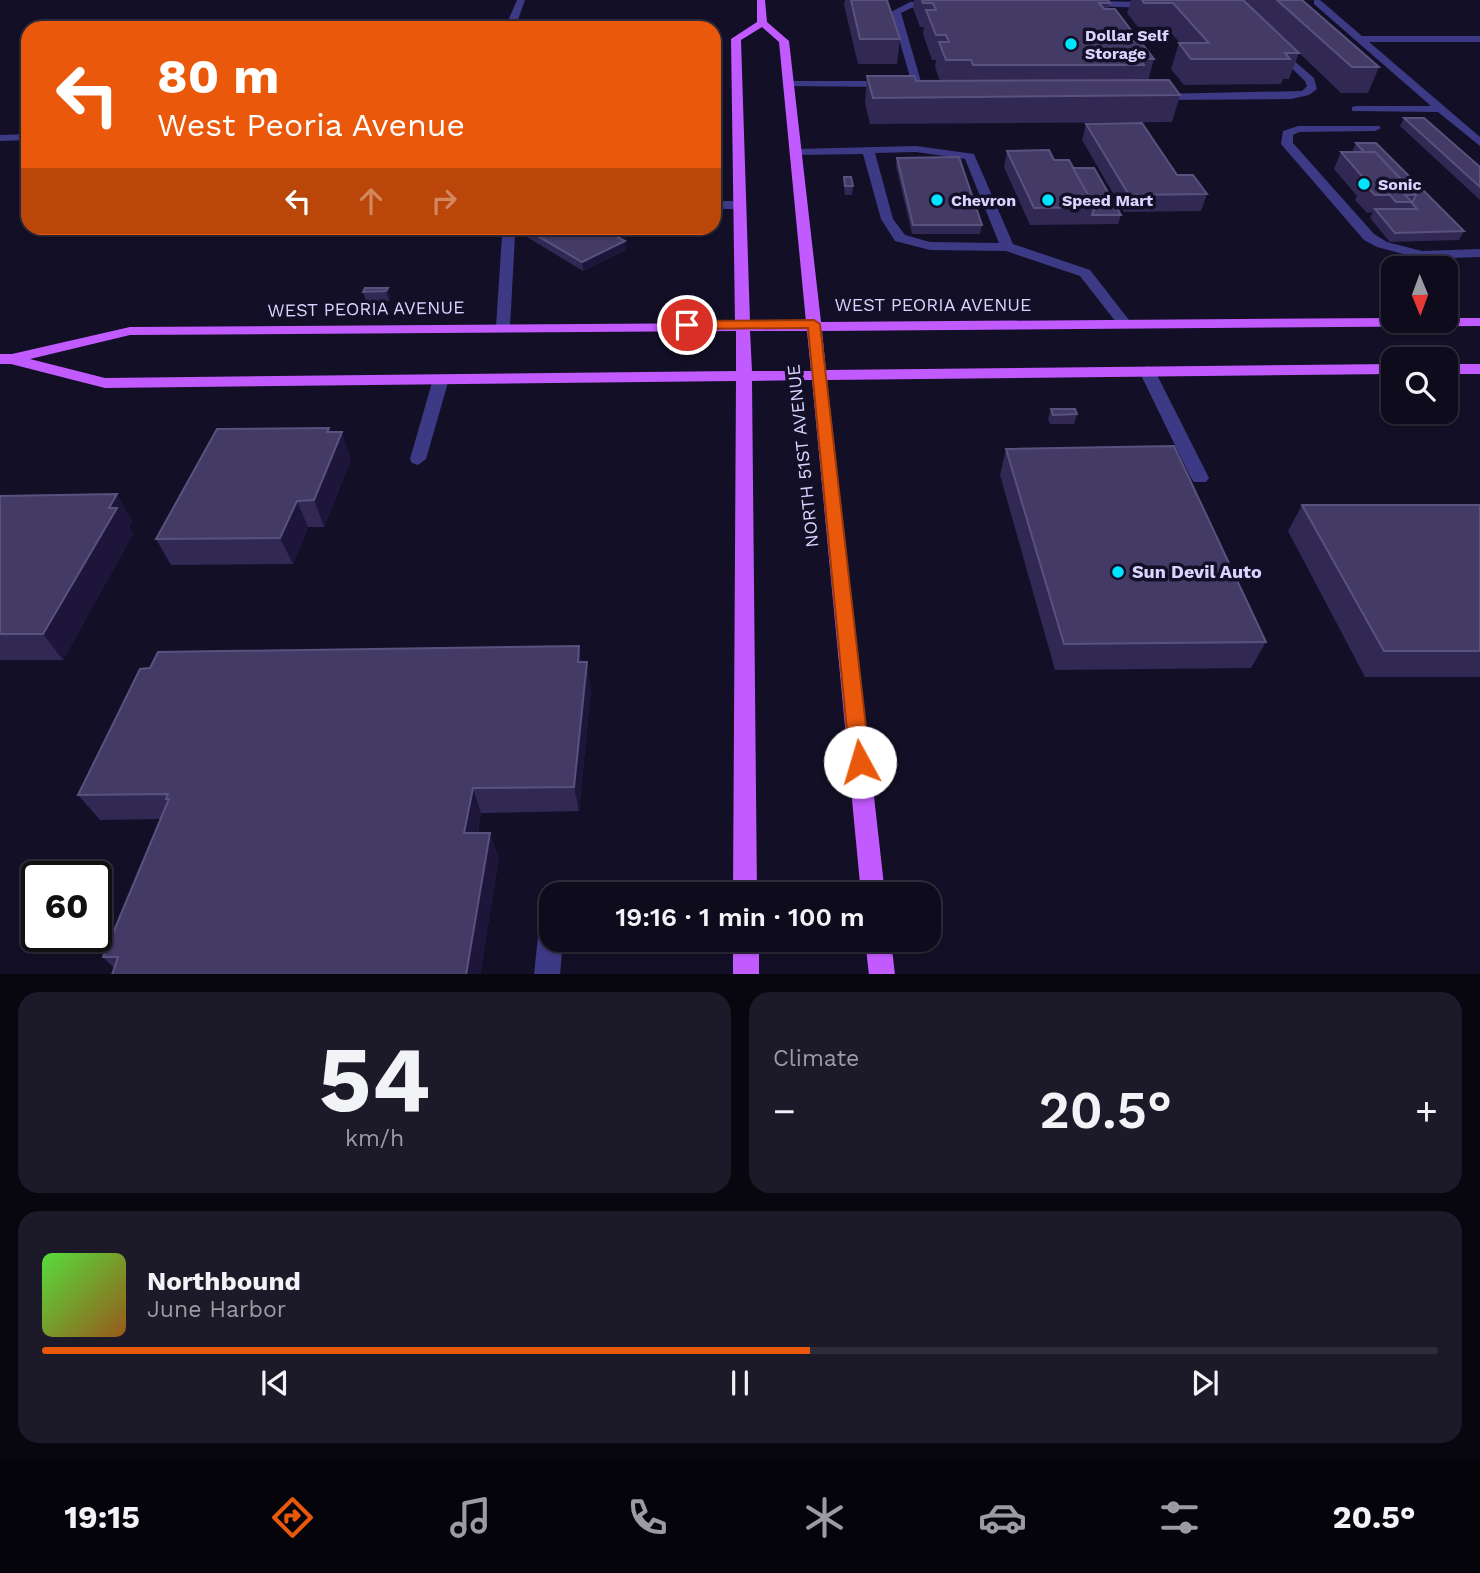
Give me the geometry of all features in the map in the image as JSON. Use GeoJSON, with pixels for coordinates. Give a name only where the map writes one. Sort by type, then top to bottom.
{"type":"FeatureCollection","features":[{"type":"Feature","properties":{"kind":"main road"},"geometry":{"type":"LineString","coordinates":[[745,882],[744,376],[736,38],[762,23],[761,0]]}},
{"type":"Feature","properties":{"kind":"main road","name":"NORTH 51ST AVENUE"},"geometry":{"type":"LineString","coordinates":[[762,23],[784,41],[872,882]]}},
{"type":"Feature","properties":{"kind":"main road","name":"WEST PEORIA AVENUE"},"geometry":{"type":"LineString","coordinates":[[6,359],[130,331],[1480,321]]}},
{"type":"Feature","properties":{"kind":"main road","name":"WEST PEORIA AVENUE"},"geometry":{"type":"LineString","coordinates":[[6,359],[105,383],[1381,369]]}},
{"type":"Feature","properties":{"kind":"main road"},"geometry":{"type":"LineString","coordinates":[[1458,369],[1480,369]]}},
{"type":"Feature","properties":{"kind":"main road"},"geometry":{"type":"LineString","coordinates":[[746,952],[746,974]]}},
{"type":"Feature","properties":{"kind":"main road"},"geometry":{"type":"LineString","coordinates":[[879,952],[881,974]]}},
{"type":"Feature","properties":{"kind":"street"},"geometry":{"type":"LineString","coordinates":[[513,21],[521,0]]}},
{"type":"Feature","properties":{"kind":"street"},"geometry":{"type":"LineString","coordinates":[[1317,2],[1480,143]]}},
{"type":"Feature","properties":{"kind":"street"},"geometry":{"type":"LineString","coordinates":[[789,84],[923,87],[896,12],[901,7],[911,5],[949,4]]}},
{"type":"Feature","properties":{"kind":"street"},"geometry":{"type":"LineString","coordinates":[[1080,4],[1171,5]]}},
{"type":"Feature","properties":{"kind":"street"},"geometry":{"type":"LineString","coordinates":[[1359,39],[1480,39]]}},
{"type":"Feature","properties":{"kind":"street"},"geometry":{"type":"LineString","coordinates":[[1152,97],[1291,96],[1305,93],[1312,87],[1310,80],[1270,41]]}},
{"type":"Feature","properties":{"kind":"street"},"geometry":{"type":"LineString","coordinates":[[1441,109],[1356,109],[1375,128],[1298,129],[1287,133],[1287,144],[1368,237],[1384,248],[1423,256],[1480,253]]}},
{"type":"Feature","properties":{"kind":"street"},"geometry":{"type":"LineString","coordinates":[[0,138],[21,137]]}},
{"type":"Feature","properties":{"kind":"street"},"geometry":{"type":"LineString","coordinates":[[796,152],[916,149],[970,156],[1007,247]]}},
{"type":"Feature","properties":{"kind":"street"},"geometry":{"type":"LineString","coordinates":[[868,150],[887,219],[900,238],[930,246],[1007,247],[1085,273],[1124,323]]}},
{"type":"Feature","properties":{"kind":"street"},"geometry":{"type":"LineString","coordinates":[[721,205],[739,205]]}},
{"type":"Feature","properties":{"kind":"street"},"geometry":{"type":"LineString","coordinates":[[503,327],[510,235]]}},
{"type":"Feature","properties":{"kind":"street"},"geometry":{"type":"LineString","coordinates":[[1147,371],[1200,478]]}},
{"type":"Feature","properties":{"kind":"street"},"geometry":{"type":"LineString","coordinates":[[418,459],[441,379]]}},
{"type":"Feature","properties":{"kind":"street"},"geometry":{"type":"LineString","coordinates":[[547,974],[549,952]]}},
{"type":"Feature","properties":{"kind":"building"},"geometry":{"type":"Polygon","coordinates":[[[851,0],[887,0],[900,39],[860,39],[851,0]]]}},
{"type":"Feature","properties":{"kind":"building"},"geometry":{"type":"Polygon","coordinates":[[[922,0],[1108,0],[1110,3],[1099,3],[1104,9],[1115,9],[1134,34],[1123,34],[1128,41],[1140,41],[1154,59],[1140,59],[1144,65],[973,65],[971,60],[946,60],[939,42],[949,42],[946,35],[936,35],[926,10],[936,10],[933,3],[923,3],[922,0]]]}},
{"type":"Feature","properties":{"kind":"building"},"geometry":{"type":"Polygon","coordinates":[[[1142,0],[1243,0],[1299,53],[1285,53],[1290,59],[1191,59],[1179,43],[1209,43],[1173,3],[1144,3],[1142,0]]]}},
{"type":"Feature","properties":{"kind":"building"},"geometry":{"type":"Polygon","coordinates":[[[1277,0],[1302,0],[1379,67],[1352,67],[1277,0]]]}},
{"type":"Feature","properties":{"kind":"building"},"geometry":{"type":"Polygon","coordinates":[[[867,76],[914,76],[916,81],[1169,80],[1180,95],[873,98],[867,76]]]}},
{"type":"Feature","properties":{"kind":"building"},"geometry":{"type":"Polygon","coordinates":[[[1404,118],[1424,118],[1480,167],[1480,187],[1404,118]]]}},
{"type":"Feature","properties":{"kind":"building"},"geometry":{"type":"Polygon","coordinates":[[[1142,123],[1177,175],[1193,175],[1207,194],[1129,195],[1086,124],[1142,123]]]}},
{"type":"Feature","properties":{"kind":"building"},"geometry":{"type":"Polygon","coordinates":[[[1356,143],[1376,143],[1464,231],[1395,233],[1375,209],[1417,209],[1412,203],[1416,195],[1375,152],[1364,152],[1356,143]]]}},
{"type":"Feature","properties":{"kind":"building"},"geometry":{"type":"Polygon","coordinates":[[[1049,150],[1054,160],[1069,160],[1095,207],[1034,208],[1007,151],[1049,150]]]}},
{"type":"Feature","properties":{"kind":"building"},"geometry":{"type":"Polygon","coordinates":[[[1341,152],[1375,152],[1416,195],[1405,195],[1412,202],[1396,202],[1390,195],[1375,195],[1341,152]]]}},
{"type":"Feature","properties":{"kind":"building","name":"Chevron"},"geometry":{"type":"Polygon","coordinates":[[[959,157],[982,225],[913,225],[897,158],[959,157]]]}},
{"type":"Feature","properties":{"kind":"building"},"geometry":{"type":"Polygon","coordinates":[[[1073,168],[1094,168],[1121,215],[1092,215],[1095,207],[1073,168]]]}},
{"type":"Feature","properties":{"kind":"building"},"geometry":{"type":"Polygon","coordinates":[[[844,177],[851,177],[853,186],[845,186],[844,177]]]}},
{"type":"Feature","properties":{"kind":"building"},"geometry":{"type":"Polygon","coordinates":[[[536,235],[614,235],[625,241],[582,262],[536,235]]]}},
{"type":"Feature","properties":{"kind":"building"},"geometry":{"type":"Polygon","coordinates":[[[365,288],[388,288],[386,291],[363,292],[365,288]]]}},
{"type":"Feature","properties":{"kind":"building"},"geometry":{"type":"Polygon","coordinates":[[[1051,409],[1075,409],[1077,414],[1053,415],[1051,409]]]}},
{"type":"Feature","properties":{"kind":"building"},"geometry":{"type":"Polygon","coordinates":[[[329,428],[327,432],[342,432],[314,500],[297,501],[280,538],[156,539],[217,429],[329,428]]]}},
{"type":"Feature","properties":{"kind":"building","name":"Sun Devil Auto"},"geometry":{"type":"Polygon","coordinates":[[[1174,446],[1266,642],[1064,644],[1006,449],[1174,446]]]}},
{"type":"Feature","properties":{"kind":"building"},"geometry":{"type":"Polygon","coordinates":[[[117,494],[109,508],[117,508],[43,634],[0,634],[0,496],[117,494]]]}},
{"type":"Feature","properties":{"kind":"building"},"geometry":{"type":"Polygon","coordinates":[[[1302,505],[1480,505],[1480,651],[1384,651],[1302,505]]]}},
{"type":"Feature","properties":{"kind":"building"},"geometry":{"type":"Polygon","coordinates":[[[579,646],[578,662],[587,662],[574,787],[473,788],[464,833],[490,833],[466,974],[112,974],[118,957],[103,957],[105,952],[112,952],[112,935],[169,799],[166,799],[168,794],[78,795],[140,669],[150,668],[158,652],[579,646]]]}},
{"type":"Feature","properties":{"kind":"place","name":"Dollar Self Storage"},"geometry":{"type":"Point","coordinates":[1071,44]}},
{"type":"Feature","properties":{"kind":"place","name":"Sonic"},"geometry":{"type":"Point","coordinates":[1364,184]}},
{"type":"Feature","properties":{"kind":"place","name":"Chevron"},"geometry":{"type":"Point","coordinates":[937,200]}},
{"type":"Feature","properties":{"kind":"place","name":"Speed Mart"},"geometry":{"type":"Point","coordinates":[1048,200]}},
{"type":"Feature","properties":{"kind":"place","name":"Sun Devil Auto"},"geometry":{"type":"Point","coordinates":[1118,572]}},
{"type":"Feature","properties":{"kind":"route"},"geometry":{"type":"LineString","coordinates":[[687,325],[814,324],[860,762]]}}]}
